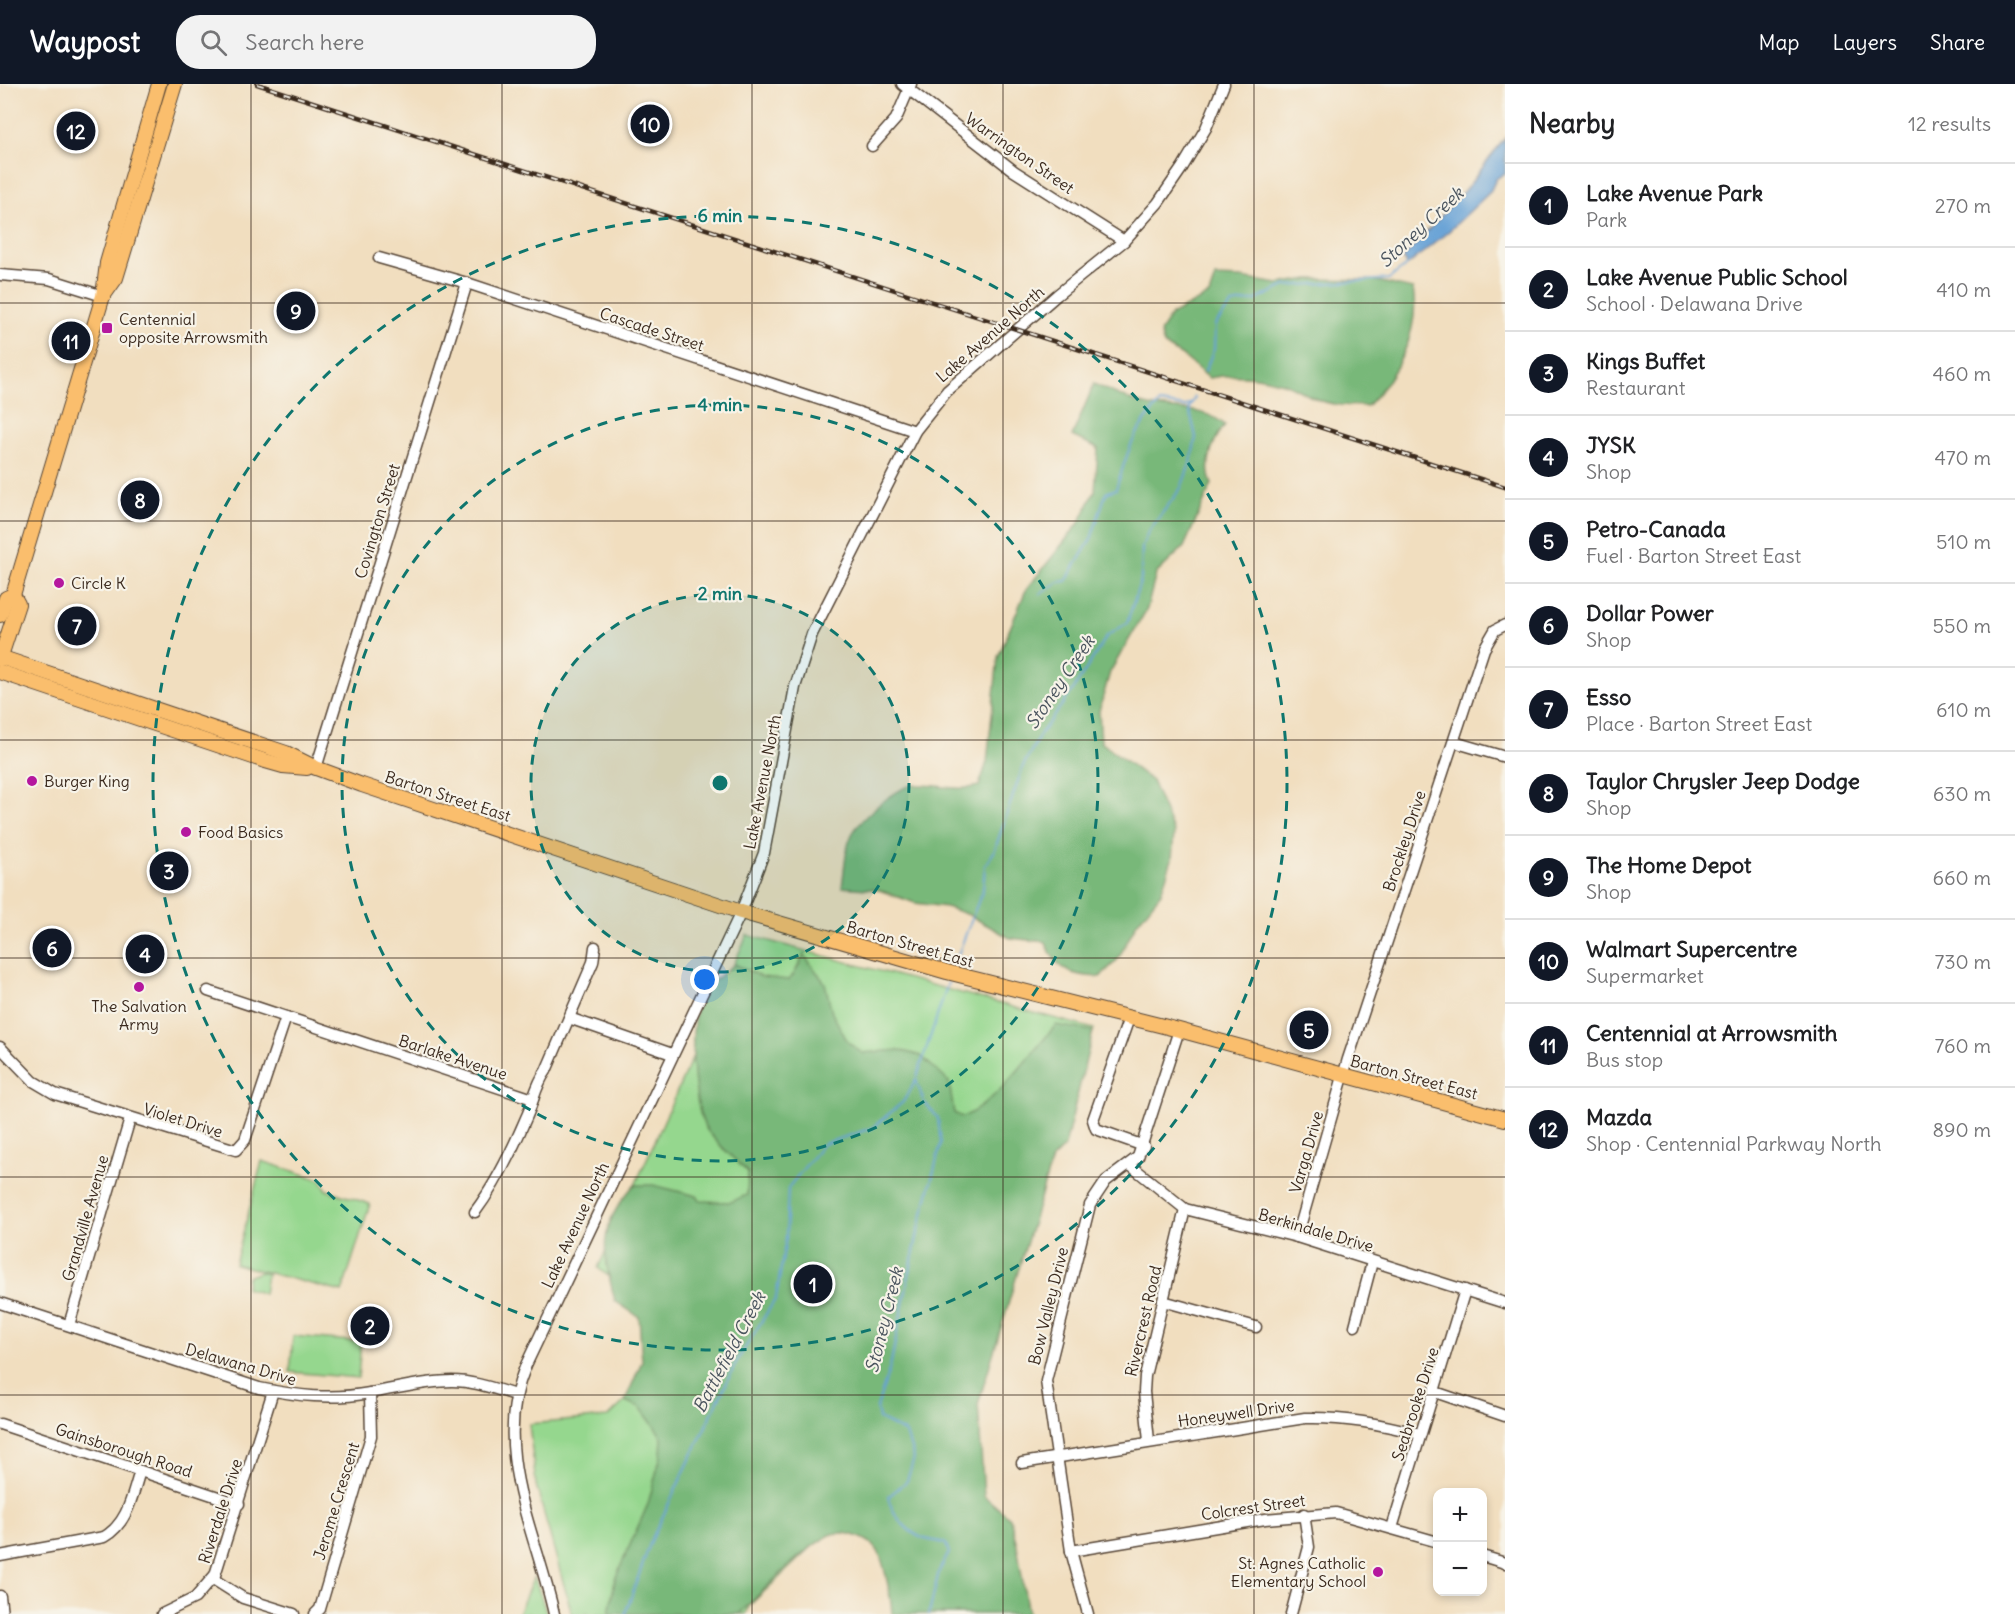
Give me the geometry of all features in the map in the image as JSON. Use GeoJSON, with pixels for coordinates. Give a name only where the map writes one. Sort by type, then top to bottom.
{"type":"FeatureCollection","features":[{"type":"Feature","properties":{"kind":"main road"},"geometry":{"type":"LineString","coordinates":[[0,658],[18,604],[13,595],[103,296],[107,263],[159,84]]}},
{"type":"Feature","properties":{"kind":"main road"},"geometry":{"type":"LineString","coordinates":[[103,296],[116,278],[175,84]]}},
{"type":"Feature","properties":{"kind":"main road"},"geometry":{"type":"LineString","coordinates":[[0,615],[6,598],[13,595]]}},
{"type":"Feature","properties":{"kind":"main road","name":"Barton Street East"},"geometry":{"type":"LineString","coordinates":[[0,658],[102,699]]}},
{"type":"Feature","properties":{"kind":"main road","name":"Barton Street East"},"geometry":{"type":"LineString","coordinates":[[0,672],[102,699],[286,753],[316,768],[741,912],[947,972],[1179,1030],[1505,1119]]}},
{"type":"Feature","properties":{"kind":"street","name":"Lake Avenue North"},"geometry":{"type":"LineString","coordinates":[[554,1614],[515,1474],[512,1432],[516,1395],[526,1365],[741,912],[764,853],[795,687],[812,634],[915,431],[946,391],[1057,295],[1124,242],[1158,203],[1182,168],[1206,128],[1224,84]]}},
{"type":"Feature","properties":{"kind":"street"},"geometry":{"type":"LineString","coordinates":[[872,146],[896,119],[907,86]]}},
{"type":"Feature","properties":{"kind":"street","name":"Warrington Street"},"geometry":{"type":"LineString","coordinates":[[907,86],[1014,171],[1124,242]]}},
{"type":"Feature","properties":{"kind":"street","name":"Cascade Street"},"geometry":{"type":"LineString","coordinates":[[379,258],[467,283],[915,431]]}},
{"type":"Feature","properties":{"kind":"street"},"geometry":{"type":"LineString","coordinates":[[0,275],[49,279],[103,296]]}},
{"type":"Feature","properties":{"kind":"street","name":"Covington Street"},"geometry":{"type":"LineString","coordinates":[[316,768],[467,283]]}},
{"type":"Feature","properties":{"kind":"street","name":"Brockley Drive"},"geometry":{"type":"LineString","coordinates":[[1343,1075],[1485,649],[1495,630],[1505,625]]}},
{"type":"Feature","properties":{"kind":"street"},"geometry":{"type":"LineString","coordinates":[[1454,742],[1505,757]]}},
{"type":"Feature","properties":{"kind":"street"},"geometry":{"type":"LineString","coordinates":[[475,1212],[489,1193],[524,1125],[536,1085],[546,1071],[593,962],[595,947]]}},
{"type":"Feature","properties":{"kind":"street","name":"Barlake Avenue"},"geometry":{"type":"LineString","coordinates":[[208,991],[533,1099]]}},
{"type":"Feature","properties":{"kind":"street","name":"Violet Drive"},"geometry":{"type":"LineString","coordinates":[[0,1047],[33,1081],[44,1089],[230,1150],[240,1147],[286,1017]]}},
{"type":"Feature","properties":{"kind":"street"},"geometry":{"type":"LineString","coordinates":[[569,1018],[672,1054]]}},
{"type":"Feature","properties":{"kind":"street"},"geometry":{"type":"LineString","coordinates":[[1129,1018],[1093,1120],[1095,1129],[1144,1146]]}},
{"type":"Feature","properties":{"kind":"street","name":"Bow Valley Drive"},"geometry":{"type":"LineString","coordinates":[[1088,1614],[1071,1551],[1046,1381],[1050,1357],[1090,1205],[1106,1181],[1130,1165],[1144,1146],[1179,1030]]}},
{"type":"Feature","properties":{"kind":"street","name":"Varga Drive"},"geometry":{"type":"LineString","coordinates":[[1297,1237],[1343,1075]]}},
{"type":"Feature","properties":{"kind":"street","name":"Grandville Avenue"},"geometry":{"type":"LineString","coordinates":[[69,1325],[130,1119]]}},
{"type":"Feature","properties":{"kind":"street","name":"Berkindale Drive"},"geometry":{"type":"LineString","coordinates":[[1130,1165],[1185,1209],[1297,1237],[1505,1303]]}},
{"type":"Feature","properties":{"kind":"street","name":"Rivercrest Road"},"geometry":{"type":"LineString","coordinates":[[1149,1441],[1144,1392],[1145,1376],[1185,1209]]}},
{"type":"Feature","properties":{"kind":"street"},"geometry":{"type":"LineString","coordinates":[[1355,1326],[1372,1262]]}},
{"type":"Feature","properties":{"kind":"street","name":"Seabrooke Drive"},"geometry":{"type":"LineString","coordinates":[[1392,1528],[1466,1290]]}},
{"type":"Feature","properties":{"kind":"street"},"geometry":{"type":"LineString","coordinates":[[1163,1301],[1256,1327]]}},
{"type":"Feature","properties":{"kind":"street","name":"Delawana Drive"},"geometry":{"type":"LineString","coordinates":[[0,1304],[273,1391],[321,1398],[370,1394],[433,1381],[455,1381],[516,1395]]}},
{"type":"Feature","properties":{"kind":"street","name":"Riverdale Drive"},"geometry":{"type":"LineString","coordinates":[[162,1614],[195,1598],[213,1579],[239,1504],[273,1391]]}},
{"type":"Feature","properties":{"kind":"street"},"geometry":{"type":"LineString","coordinates":[[1436,1392],[1505,1416]]}},
{"type":"Feature","properties":{"kind":"street","name":"Jerome Crescent"},"geometry":{"type":"LineString","coordinates":[[315,1614],[320,1609],[371,1436],[370,1394]]}},
{"type":"Feature","properties":{"kind":"street","name":"Honeywell Drive"},"geometry":{"type":"LineString","coordinates":[[1022,1463],[1305,1418],[1337,1417],[1372,1422],[1420,1434]]}},
{"type":"Feature","properties":{"kind":"street","name":"Gainsborough Road"},"geometry":{"type":"LineString","coordinates":[[0,1424],[239,1504]]}},
{"type":"Feature","properties":{"kind":"street"},"geometry":{"type":"LineString","coordinates":[[0,1556],[104,1537],[123,1522],[140,1471]]}},
{"type":"Feature","properties":{"kind":"street","name":"Colcrest Street"},"geometry":{"type":"LineString","coordinates":[[1071,1551],[1304,1514],[1336,1513],[1433,1541]]}},
{"type":"Feature","properties":{"kind":"street"},"geometry":{"type":"LineString","coordinates":[[1291,1614],[1309,1547],[1304,1514]]}},
{"type":"Feature","properties":{"kind":"street"},"geometry":{"type":"LineString","coordinates":[[1487,1558],[1505,1563]]}},
{"type":"Feature","properties":{"kind":"street"},"geometry":{"type":"LineString","coordinates":[[213,1579],[243,1598],[294,1614]]}},
{"type":"Feature","properties":{"kind":"street"},"geometry":{"type":"LineString","coordinates":[[0,1596],[2,1614]]}},
{"type":"Feature","properties":{"kind":"green space"},"geometry":{"type":"Polygon","coordinates":[[[1215,277],[1241,278],[1278,284],[1309,279],[1373,280],[1413,289],[1415,305],[1410,337],[1388,381],[1367,406],[1332,404],[1287,384],[1265,379],[1246,376],[1209,378],[1184,357],[1164,345],[1160,332],[1171,315],[1209,295],[1215,277]]]}},
{"type":"Feature","properties":{"kind":"green space"},"geometry":{"type":"Polygon","coordinates":[[[1094,384],[1141,404],[1206,414],[1225,425],[1217,438],[1209,461],[1209,477],[1212,484],[1184,547],[1156,574],[1147,609],[1110,672],[1099,711],[1101,742],[1152,781],[1174,833],[1172,859],[1161,893],[1137,923],[1118,959],[1100,977],[1081,975],[1066,970],[1055,960],[1046,942],[1010,938],[969,915],[946,907],[915,903],[879,890],[842,887],[850,839],[860,822],[884,801],[909,786],[970,788],[979,786],[987,762],[998,657],[1026,590],[1079,523],[1095,491],[1098,448],[1072,436],[1094,384]]]}},
{"type":"Feature","properties":{"kind":"green space"},"geometry":{"type":"Polygon","coordinates":[[[747,935],[1094,1029],[973,1377],[889,1567],[855,1506],[749,1606],[746,1614],[572,1614],[536,1485],[529,1424],[608,1417],[653,1375],[641,1301],[598,1268],[747,935]]]}},
{"type":"Feature","properties":{"kind":"green space"},"geometry":{"type":"Polygon","coordinates":[[[804,955],[825,983],[832,1013],[848,1042],[862,1053],[899,1050],[921,1056],[949,1082],[954,1113],[962,1117],[975,1111],[1000,1090],[1056,1025],[1093,1031],[1065,1146],[1052,1159],[978,1404],[984,1496],[1010,1518],[1017,1545],[1028,1614],[892,1614],[883,1564],[878,1551],[864,1539],[852,1534],[839,1533],[822,1539],[810,1548],[739,1614],[609,1614],[615,1579],[648,1504],[661,1455],[662,1437],[640,1407],[625,1401],[642,1361],[639,1317],[615,1301],[607,1267],[608,1227],[622,1200],[634,1185],[653,1185],[697,1196],[700,1201],[730,1202],[747,1195],[748,1173],[711,1136],[702,1120],[695,1087],[693,1030],[695,1015],[701,997],[709,986],[735,964],[762,977],[788,980],[794,974],[804,955]]]}},
{"type":"Feature","properties":{"kind":"green space"},"geometry":{"type":"Polygon","coordinates":[[[262,1161],[321,1180],[327,1190],[370,1204],[342,1292],[235,1264],[262,1161]]]}},
{"type":"Feature","properties":{"kind":"green space"},"geometry":{"type":"Polygon","coordinates":[[[260,1272],[267,1274],[264,1294],[246,1288],[247,1277],[260,1272]]]}},
{"type":"Feature","properties":{"kind":"green space"},"geometry":{"type":"Polygon","coordinates":[[[293,1336],[361,1342],[358,1378],[290,1372],[293,1336]]]}},
{"type":"Feature","properties":{"kind":"green space"},"geometry":{"type":"Polygon","coordinates":[[[534,1576],[547,1614],[518,1614],[534,1576]]]}},
{"type":"Feature","properties":{"kind":"water"},"geometry":{"type":"Polygon","coordinates":[[[1505,138],[1505,173],[1496,179],[1490,192],[1449,231],[1408,265],[1403,258],[1470,184],[1505,138]]]}},
{"type":"Feature","properties":{"kind":"waterway","name":"Stoney Creek"},"geometry":{"type":"LineString","coordinates":[[1205,371],[1214,349],[1215,325],[1232,304],[1256,300],[1285,286],[1389,279],[1409,263]]}},
{"type":"Feature","properties":{"kind":"waterway","name":"Stoney Creek"},"geometry":{"type":"LineString","coordinates":[[956,960],[983,889],[985,865],[994,852],[1023,766],[1041,733],[1073,690],[1107,636],[1127,623],[1141,579],[1142,547],[1148,532],[1181,488],[1191,461],[1196,437],[1189,408],[1195,397]]}},
{"type":"Feature","properties":{"kind":"waterway"},"geometry":{"type":"LineString","coordinates":[[1040,594],[1058,582],[1066,581],[1091,539],[1106,493],[1116,489],[1132,443],[1143,424],[1160,403],[1185,407],[1191,403]]}},
{"type":"Feature","properties":{"kind":"waterway","name":"Battlefield Creek"},"geometry":{"type":"LineString","coordinates":[[625,1614],[651,1541],[737,1361],[776,1298],[786,1238],[788,1188],[823,1144],[872,1128],[903,1102],[916,1080],[948,983]]}},
{"type":"Feature","properties":{"kind":"waterway","name":"Stoney Creek"},"geometry":{"type":"LineString","coordinates":[[916,1080],[924,1102],[938,1118],[941,1143],[917,1237],[890,1367],[877,1407],[879,1419],[906,1433],[914,1458],[907,1481],[888,1497],[893,1510],[910,1531],[922,1538],[946,1544],[949,1553],[939,1571],[929,1614]]}},
{"type":"Feature","properties":{"kind":"railway"},"geometry":{"type":"LineString","coordinates":[[257,84],[1505,487]]}},
{"type":"Feature","properties":{"kind":"place","name":"Walmart Supercentre"},"geometry":{"type":"Point","coordinates":[650,124]}},
{"type":"Feature","properties":{"kind":"place","name":"Mazda"},"geometry":{"type":"Point","coordinates":[76,131]}},
{"type":"Feature","properties":{"kind":"place","name":"The Home Depot"},"geometry":{"type":"Point","coordinates":[296,311]}},
{"type":"Feature","properties":{"kind":"place","name":"Centennial opposite Arrowsmith"},"geometry":{"type":"Point","coordinates":[107,328]}},
{"type":"Feature","properties":{"kind":"place","name":"Centennial at Arrowsmith"},"geometry":{"type":"Point","coordinates":[71,341]}},
{"type":"Feature","properties":{"kind":"place","name":"Taylor Chrysler Jeep Dodge"},"geometry":{"type":"Point","coordinates":[140,500]}},
{"type":"Feature","properties":{"kind":"place","name":"Circle K"},"geometry":{"type":"Point","coordinates":[59,583]}},
{"type":"Feature","properties":{"kind":"place","name":"Esso"},"geometry":{"type":"Point","coordinates":[77,626]}},
{"type":"Feature","properties":{"kind":"place","name":"Burger King"},"geometry":{"type":"Point","coordinates":[32,781]}},
{"type":"Feature","properties":{"kind":"place","name":"Food Basics"},"geometry":{"type":"Point","coordinates":[186,832]}},
{"type":"Feature","properties":{"kind":"place","name":"Kings Buffet"},"geometry":{"type":"Point","coordinates":[169,871]}},
{"type":"Feature","properties":{"kind":"place","name":"Dollar Power"},"geometry":{"type":"Point","coordinates":[52,948]}},
{"type":"Feature","properties":{"kind":"place","name":"JYSK"},"geometry":{"type":"Point","coordinates":[145,954]}},
{"type":"Feature","properties":{"kind":"place","name":"The Salvation Army"},"geometry":{"type":"Point","coordinates":[139,987]}},
{"type":"Feature","properties":{"kind":"place","name":"Petro-Canada"},"geometry":{"type":"Point","coordinates":[1309,1030]}},
{"type":"Feature","properties":{"kind":"place","name":"Lake Avenue Park"},"geometry":{"type":"Point","coordinates":[813,1284]}},
{"type":"Feature","properties":{"kind":"place","name":"Lake Avenue Public School"},"geometry":{"type":"Point","coordinates":[370,1326]}},
{"type":"Feature","properties":{"kind":"place","name":"St. Agnes Catholic Elementary School"},"geometry":{"type":"Point","coordinates":[1378,1572]}}]}
